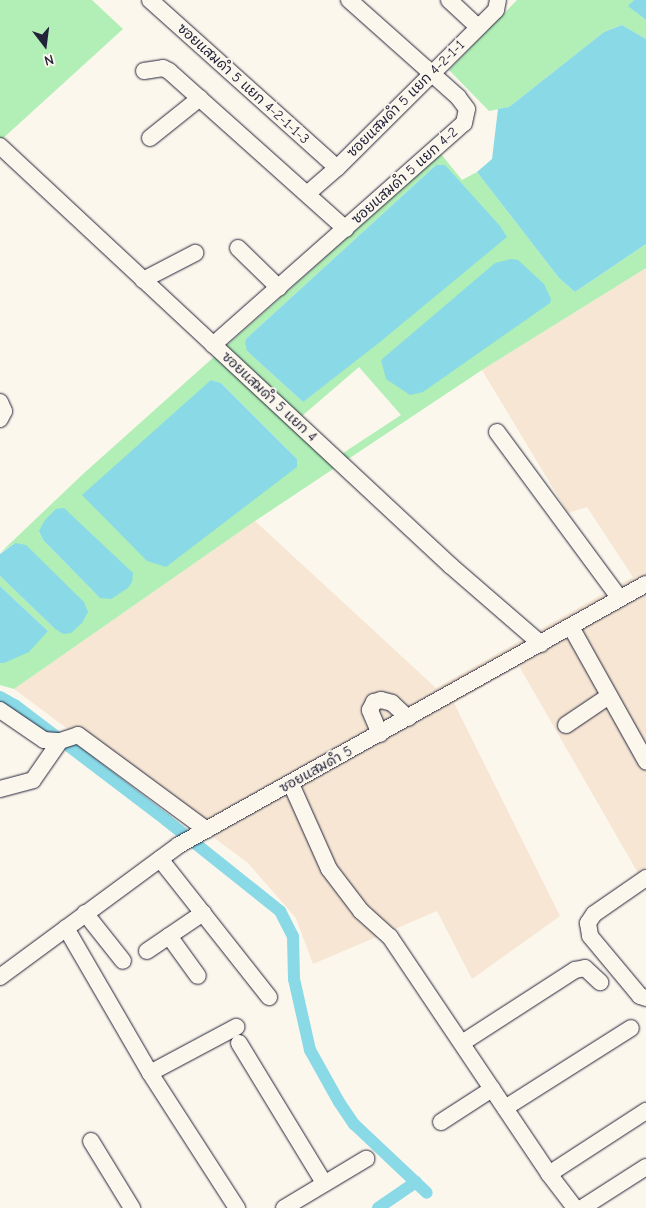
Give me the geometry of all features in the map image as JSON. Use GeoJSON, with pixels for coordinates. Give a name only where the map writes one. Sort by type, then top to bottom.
{"type":"FeatureCollection","features":[{"type":"Feature","properties":{"kind":"street","name":"ซอยแสมดำ 5 แยก 4-2-1-1-3"},"geometry":{"type":"LineString","coordinates":[[150,0],[337,168]]}},
{"type":"Feature","properties":{"kind":"street","name":"ซอยแสมดำ 5 แยก 4-2"},"geometry":{"type":"LineString","coordinates":[[213,345],[346,229],[464,122],[467,115],[464,104],[349,0]]}},
{"type":"Feature","properties":{"kind":"street"},"geometry":{"type":"LineString","coordinates":[[449,0],[478,27]]}},
{"type":"Feature","properties":{"kind":"street","name":"ซอยแสมดำ 5 แยก 4-2-1-1"},"geometry":{"type":"LineString","coordinates":[[307,194],[337,168],[496,10],[498,0]]}},
{"type":"Feature","properties":{"kind":"street"},"geometry":{"type":"LineString","coordinates":[[144,71],[162,68],[169,71],[346,229]]}},
{"type":"Feature","properties":{"kind":"street"},"geometry":{"type":"LineString","coordinates":[[150,138],[200,98]]}},
{"type":"Feature","properties":{"kind":"street","name":"ซอยแสมดำ 5 แยก 4"},"geometry":{"type":"LineString","coordinates":[[0,146],[451,566],[541,644]]}},
{"type":"Feature","properties":{"kind":"street"},"geometry":{"type":"LineString","coordinates":[[238,248],[279,288]]}},
{"type":"Feature","properties":{"kind":"street"},"geometry":{"type":"LineString","coordinates":[[143,280],[195,253]]}},
{"type":"Feature","properties":{"kind":"street"},"geometry":{"type":"LineString","coordinates":[[0,402],[4,411],[0,419]]}},
{"type":"Feature","properties":{"kind":"street"},"geometry":{"type":"LineString","coordinates":[[497,432],[620,599]]}},
{"type":"Feature","properties":{"kind":"street","name":"ซอยแสมดำ 5"},"geometry":{"type":"LineString","coordinates":[[0,977],[179,845],[292,784],[646,584]]}},
{"type":"Feature","properties":{"kind":"street"},"geometry":{"type":"LineString","coordinates":[[571,628],[646,761]]}},
{"type":"Feature","properties":{"kind":"street"},"geometry":{"type":"LineString","coordinates":[[566,725],[609,696]]}},
{"type":"Feature","properties":{"kind":"street"},"geometry":{"type":"LineString","coordinates":[[380,734],[370,710],[374,702],[388,701],[408,718]]}},
{"type":"Feature","properties":{"kind":"street"},"geometry":{"type":"LineString","coordinates":[[1,711],[44,740],[60,742],[78,736],[207,830]]}},
{"type":"Feature","properties":{"kind":"street"},"geometry":{"type":"LineString","coordinates":[[0,789],[32,780],[40,773],[60,742]]}},
{"type":"Feature","properties":{"kind":"street"},"geometry":{"type":"LineString","coordinates":[[292,784],[329,868],[361,911],[390,937],[549,1174],[575,1208]]}},
{"type":"Feature","properties":{"kind":"street"},"geometry":{"type":"LineString","coordinates":[[160,859],[269,997]]}},
{"type":"Feature","properties":{"kind":"street"},"geometry":{"type":"LineString","coordinates":[[646,878],[594,914],[588,923],[590,936],[640,996],[646,998]]}},
{"type":"Feature","properties":{"kind":"street"},"geometry":{"type":"LineString","coordinates":[[85,913],[124,961]]}},
{"type":"Feature","properties":{"kind":"street"},"geometry":{"type":"LineString","coordinates":[[147,951],[203,913]]}},
{"type":"Feature","properties":{"kind":"street"},"geometry":{"type":"LineString","coordinates":[[66,928],[150,1073],[237,1208]]}},
{"type":"Feature","properties":{"kind":"street"},"geometry":{"type":"LineString","coordinates":[[169,936],[198,976]]}},
{"type":"Feature","properties":{"kind":"street"},"geometry":{"type":"LineString","coordinates":[[462,1043],[575,970],[585,968],[600,982]]}},
{"type":"Feature","properties":{"kind":"street"},"geometry":{"type":"LineString","coordinates":[[505,1108],[631,1028]]}},
{"type":"Feature","properties":{"kind":"street"},"geometry":{"type":"LineString","coordinates":[[150,1073],[238,1035],[324,1183]]}},
{"type":"Feature","properties":{"kind":"street"},"geometry":{"type":"LineString","coordinates":[[441,1122],[492,1089]]}},
{"type":"Feature","properties":{"kind":"street"},"geometry":{"type":"LineString","coordinates":[[549,1174],[646,1111]]}},
{"type":"Feature","properties":{"kind":"street"},"geometry":{"type":"LineString","coordinates":[[91,1141],[132,1208]]}},
{"type":"Feature","properties":{"kind":"street"},"geometry":{"type":"LineString","coordinates":[[293,1206],[324,1183],[366,1159]]}},
{"type":"Feature","properties":{"kind":"street"},"geometry":{"type":"LineString","coordinates":[[582,1208],[646,1167]]}},
{"type":"Feature","properties":{"kind":"shaded area"},"geometry":{"type":"Polygon","coordinates":[[[646,268],[646,868],[638,873],[519,666],[454,703],[560,916],[472,979],[437,911],[313,964],[296,918],[248,863],[14,689],[255,521],[436,688],[633,577],[587,507],[568,513],[482,370],[646,268]]]}},
{"type":"Feature","properties":{"kind":"green space"},"geometry":{"type":"Polygon","coordinates":[[[0,0],[92,0],[123,29],[0,141],[0,0]]]}},
{"type":"Feature","properties":{"kind":"green space"},"geometry":{"type":"Polygon","coordinates":[[[517,0],[634,0],[629,6],[646,20],[646,39],[622,25],[604,32],[509,107],[489,111],[449,70],[517,0]]]}},
{"type":"Feature","properties":{"kind":"green space"},"geometry":{"type":"Polygon","coordinates":[[[441,154],[462,180],[477,172],[559,278],[575,292],[646,244],[646,268],[482,370],[255,521],[14,689],[0,685],[0,663],[4,663],[48,631],[0,586],[0,576],[54,628],[15,543],[0,553],[83,474],[441,154]],[[436,165],[247,338],[247,351],[303,402],[445,165],[436,165]],[[359,367],[302,416],[340,455],[401,415],[359,367]],[[211,380],[297,459],[221,383],[211,380]],[[39,531],[43,540],[100,598],[39,531]]]}},
{"type":"Feature","properties":{"kind":"water"},"geometry":{"type":"Polygon","coordinates":[[[634,0],[646,0],[646,20],[628,6],[634,0]]]}},
{"type":"Feature","properties":{"kind":"water"},"geometry":{"type":"Polygon","coordinates":[[[622,25],[646,39],[646,244],[575,292],[559,278],[477,172],[492,159],[498,109],[509,107],[604,32],[622,25]]]}},
{"type":"Feature","properties":{"kind":"water"},"geometry":{"type":"Polygon","coordinates":[[[436,165],[445,165],[500,226],[507,237],[380,342],[303,402],[247,351],[245,342],[247,338],[436,165]]]}},
{"type":"Feature","properties":{"kind":"water"},"geometry":{"type":"Polygon","coordinates":[[[511,259],[518,260],[544,284],[551,299],[550,303],[423,392],[410,395],[386,379],[381,360],[495,263],[511,259]]]}},
{"type":"Feature","properties":{"kind":"water"},"geometry":{"type":"Polygon","coordinates":[[[211,380],[221,383],[297,459],[297,467],[166,567],[147,561],[82,495],[211,380]]]}},
{"type":"Feature","properties":{"kind":"water"},"geometry":{"type":"Polygon","coordinates":[[[64,508],[133,573],[132,582],[128,588],[111,599],[100,598],[43,540],[39,531],[45,520],[56,509],[64,508]]]}},
{"type":"Feature","properties":{"kind":"water"},"geometry":{"type":"Polygon","coordinates":[[[15,543],[26,545],[84,602],[88,612],[82,623],[71,633],[63,634],[54,628],[0,576],[0,554],[15,543]]]}},
{"type":"Feature","properties":{"kind":"water"},"geometry":{"type":"Polygon","coordinates":[[[0,586],[48,631],[29,652],[4,663],[0,663],[0,586]]]}},
{"type":"Feature","properties":{"kind":"waterway"},"geometry":{"type":"LineString","coordinates":[[0,697],[16,706],[166,820],[280,911],[293,937],[294,979],[310,1050],[339,1102],[354,1124],[427,1193]]}},
{"type":"Feature","properties":{"kind":"waterway"},"geometry":{"type":"LineString","coordinates":[[378,1208],[416,1182]]}}]}
